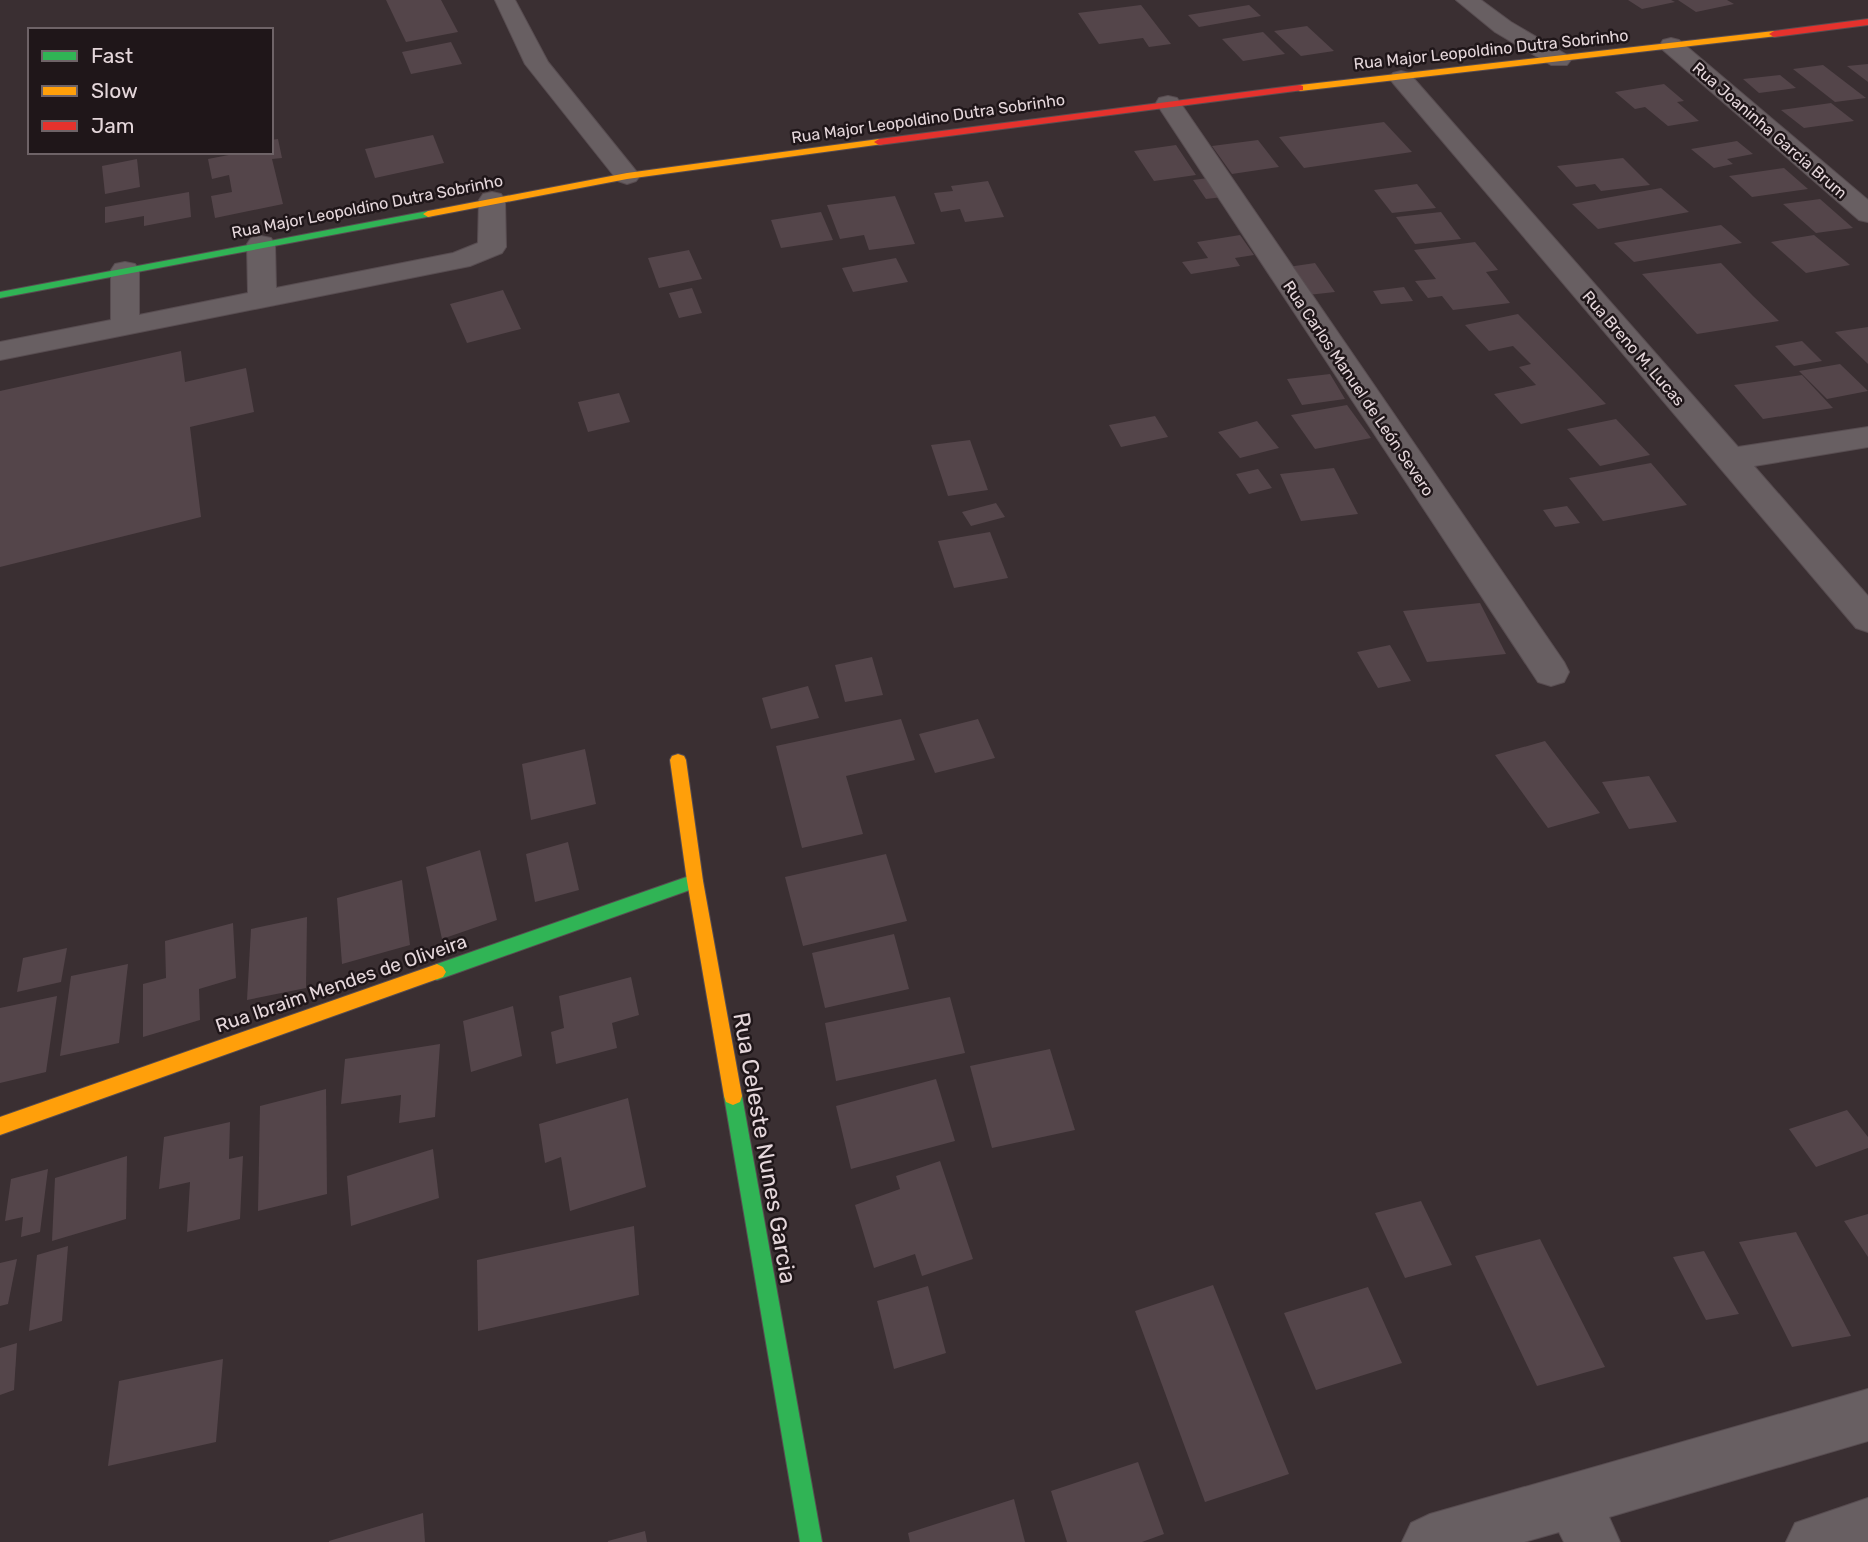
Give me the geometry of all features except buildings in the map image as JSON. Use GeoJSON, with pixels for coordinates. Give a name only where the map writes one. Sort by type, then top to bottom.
{"type":"FeatureCollection","features":[{"type":"Feature","properties":{"kind":"street"},"geometry":{"type":"LineString","coordinates":[[1467,0],[1503,27],[1559,60]]}},
{"type":"Feature","properties":{"kind":"street"},"geometry":{"type":"LineString","coordinates":[[505,1],[537,64],[627,176]]}},
{"type":"Feature","properties":{"kind":"street","name":"Rua Major Leopoldino Dutra Sobrinho"},"geometry":{"type":"LineString","coordinates":[[0,295],[627,176],[1168,103],[1559,60],[1868,22]]}},
{"type":"Feature","properties":{"kind":"street","name":"Rua Joaninha Garcia Brum"},"geometry":{"type":"LineString","coordinates":[[1671,45],[1868,214]]}},
{"type":"Feature","properties":{"kind":"street","name":"Rua Breno M. Lucas"},"geometry":{"type":"LineString","coordinates":[[1401,78],[1868,619]]}},
{"type":"Feature","properties":{"kind":"street","name":"Rua Carlos Manuel de León Severo"},"geometry":{"type":"LineString","coordinates":[[1168,103],[1551,672]]}},
{"type":"Feature","properties":{"kind":"street"},"geometry":{"type":"LineString","coordinates":[[0,351],[479,254],[492,247],[492,201]]}},
{"type":"Feature","properties":{"kind":"street"},"geometry":{"type":"LineString","coordinates":[[261,244],[262,299]]}},
{"type":"Feature","properties":{"kind":"street"},"geometry":{"type":"LineString","coordinates":[[124,326],[125,270]]}},
{"type":"Feature","properties":{"kind":"street"},"geometry":{"type":"LineString","coordinates":[[1730,459],[1868,437]]}},
{"type":"Feature","properties":{"kind":"street","name":"Rua Celeste Nunes Garcia"},"geometry":{"type":"LineString","coordinates":[[678,760],[695,881],[811,1542]]}},
{"type":"Feature","properties":{"kind":"street","name":"Rua Ibraim Mendes de Oliveira"},"geometry":{"type":"LineString","coordinates":[[0,1126],[695,881]]}},
{"type":"Feature","properties":{"kind":"street"},"geometry":{"type":"LineString","coordinates":[[1430,1542],[1582,1521],[1868,1415]]}},
{"type":"Feature","properties":{"kind":"street"},"geometry":{"type":"LineString","coordinates":[[1814,1542],[1868,1525]]}},
{"type":"Feature","properties":{"kind":"traffic: fast"},"geometry":{"type":"LineString","coordinates":[[0,295],[428,214]]}},
{"type":"Feature","properties":{"kind":"traffic: fast"},"geometry":{"type":"LineString","coordinates":[[437,972],[695,881]]}},
{"type":"Feature","properties":{"kind":"traffic: fast"},"geometry":{"type":"LineString","coordinates":[[733,1096],[811,1542]]}},
{"type":"Feature","properties":{"kind":"traffic: slow"},"geometry":{"type":"LineString","coordinates":[[1300,88],[1774,34]]}},
{"type":"Feature","properties":{"kind":"traffic: slow"},"geometry":{"type":"LineString","coordinates":[[428,214],[627,176],[879,142]]}},
{"type":"Feature","properties":{"kind":"traffic: slow"},"geometry":{"type":"LineString","coordinates":[[678,760],[695,881],[733,1096]]}},
{"type":"Feature","properties":{"kind":"traffic: slow"},"geometry":{"type":"LineString","coordinates":[[0,1126],[437,972]]}},
{"type":"Feature","properties":{"kind":"traffic: jam"},"geometry":{"type":"LineString","coordinates":[[1774,34],[1868,22]]}},
{"type":"Feature","properties":{"kind":"traffic: jam"},"geometry":{"type":"LineString","coordinates":[[879,142],[1300,88]]}}]}
